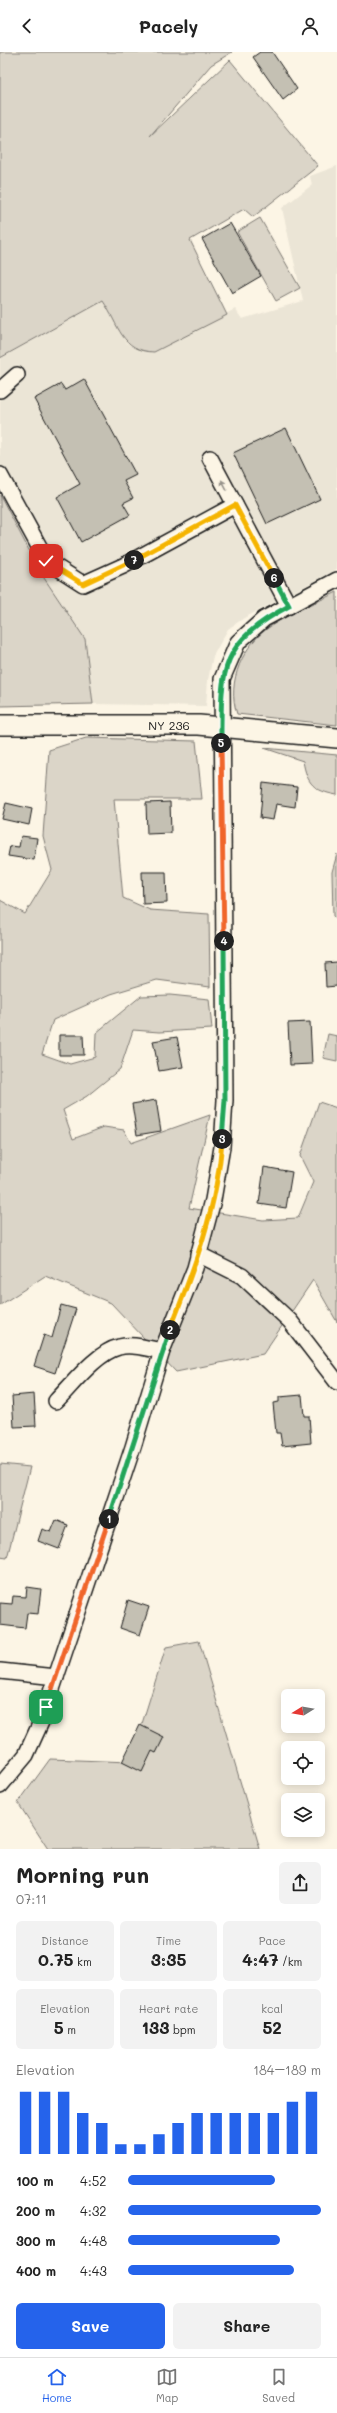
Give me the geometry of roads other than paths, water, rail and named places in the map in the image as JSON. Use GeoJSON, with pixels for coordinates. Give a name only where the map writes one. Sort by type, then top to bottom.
{"type":"FeatureCollection","features":[{"type":"Feature","properties":{"kind":"main road","name":"NY 236"},"geometry":{"type":"LineString","coordinates":[[0,726],[221,726],[337,738]]}},
{"type":"Feature","properties":{"kind":"street"},"geometry":{"type":"LineString","coordinates":[[0,390],[17,376]]}},
{"type":"Feature","properties":{"kind":"street"},"geometry":{"type":"LineString","coordinates":[[210,458],[289,606]]}},
{"type":"Feature","properties":{"kind":"street"},"geometry":{"type":"LineString","coordinates":[[0,475],[46,561],[83,584],[123,566],[235,505]]}},
{"type":"Feature","properties":{"kind":"street"},"geometry":{"type":"LineString","coordinates":[[0,1786],[26,1755],[41,1722],[131,1455],[162,1351],[198,1254],[213,1200],[222,1147],[225,1100],[221,726],[222,679],[238,642],[264,619],[337,580]]}},
{"type":"Feature","properties":{"kind":"street"},"geometry":{"type":"LineString","coordinates":[[198,1254],[242,1276],[290,1321],[337,1382]]}},
{"type":"Feature","properties":{"kind":"street"},"geometry":{"type":"LineString","coordinates":[[56,1402],[107,1352],[119,1346],[162,1351]]}},
{"type":"Feature","properties":{"kind":"street"},"geometry":{"type":"LineString","coordinates":[[0,1671],[56,1677]]}}]}
